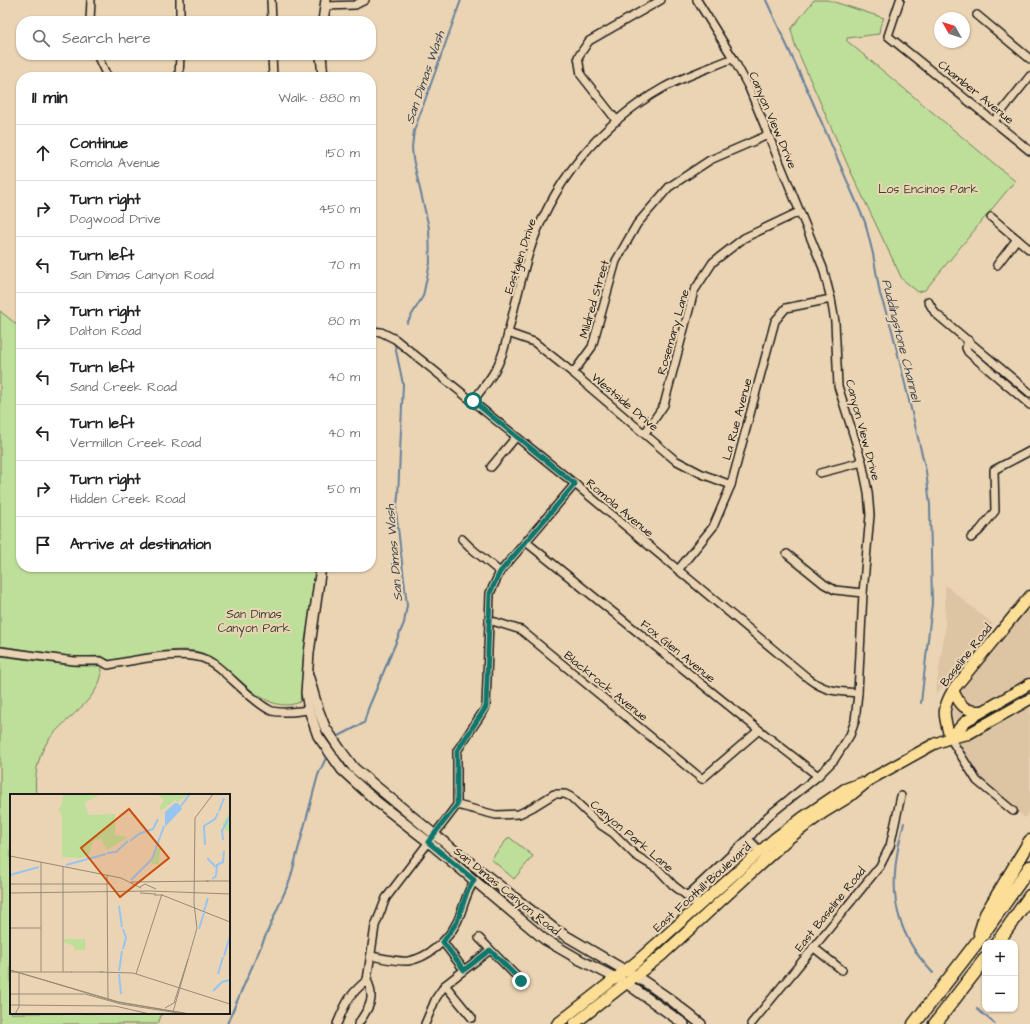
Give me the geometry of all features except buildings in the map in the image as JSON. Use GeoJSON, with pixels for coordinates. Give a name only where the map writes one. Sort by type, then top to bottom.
{"type":"FeatureCollection","features":[{"type":"Feature","properties":{"kind":"highway"},"geometry":{"type":"LineString","coordinates":[[983,940],[986,914],[1030,841]]}},
{"type":"Feature","properties":{"kind":"highway"},"geometry":{"type":"LineString","coordinates":[[985,940],[1030,867]]}},
{"type":"Feature","properties":{"kind":"highway"},"geometry":{"type":"LineString","coordinates":[[985,940],[1030,881]]}},
{"type":"Feature","properties":{"kind":"highway"},"geometry":{"type":"LineString","coordinates":[[999,940],[1030,896]]}},
{"type":"Feature","properties":{"kind":"highway"},"geometry":{"type":"LineString","coordinates":[[1006,940],[1030,906]]}},
{"type":"Feature","properties":{"kind":"highway"},"geometry":{"type":"LineString","coordinates":[[935,1018],[982,945]]}},
{"type":"Feature","properties":{"kind":"highway"},"geometry":{"type":"LineString","coordinates":[[935,1018],[982,963]]}},
{"type":"Feature","properties":{"kind":"highway"},"geometry":{"type":"LineString","coordinates":[[914,1024],[935,1018],[982,973]]}},
{"type":"Feature","properties":{"kind":"main road","name":"Baseline Road"},"geometry":{"type":"LineString","coordinates":[[950,738],[945,721],[944,708],[953,690],[1030,596]]}},
{"type":"Feature","properties":{"kind":"main road"},"geometry":{"type":"LineString","coordinates":[[950,738],[966,721],[1030,684]]}},
{"type":"Feature","properties":{"kind":"main road"},"geometry":{"type":"LineString","coordinates":[[953,690],[958,702],[962,706],[975,711],[984,711]]}},
{"type":"Feature","properties":{"kind":"main road","name":"East Foothill Boulevard"},"geometry":{"type":"LineString","coordinates":[[574,1024],[626,983],[630,973],[700,906],[764,855],[849,797],[871,779],[934,744],[950,738],[968,734],[1030,699]]}},
{"type":"Feature","properties":{"kind":"main road","name":"East Foothill Boulevard"},"geometry":{"type":"LineString","coordinates":[[556,1024],[616,978],[630,973],[660,956],[691,929],[764,855]]}},
{"type":"Feature","properties":{"kind":"street"},"geometry":{"type":"LineString","coordinates":[[90,16],[91,0]]}},
{"type":"Feature","properties":{"kind":"street"},"geometry":{"type":"LineString","coordinates":[[180,0],[180,16]]}},
{"type":"Feature","properties":{"kind":"street"},"geometry":{"type":"LineString","coordinates":[[271,0],[272,16]]}},
{"type":"Feature","properties":{"kind":"street"},"geometry":{"type":"LineString","coordinates":[[324,16],[325,3],[355,5],[365,0]]}},
{"type":"Feature","properties":{"kind":"street"},"geometry":{"type":"LineString","coordinates":[[617,121],[581,75],[578,57],[589,41],[661,0]]}},
{"type":"Feature","properties":{"kind":"street","name":"Canyon View Drive"},"geometry":{"type":"LineString","coordinates":[[687,896],[748,839],[767,817],[818,776],[834,760],[850,735],[855,721],[858,693],[863,593],[870,515],[868,492],[862,462],[838,386],[835,322],[831,299],[822,268],[749,88],[733,58],[697,0]]}},
{"type":"Feature","properties":{"kind":"street","name":"Chamber Avenue"},"geometry":{"type":"LineString","coordinates":[[900,0],[888,36],[994,120],[1030,151]]}},
{"type":"Feature","properties":{"kind":"street"},"geometry":{"type":"LineString","coordinates":[[977,15],[1030,59]]}},
{"type":"Feature","properties":{"kind":"street","name":"Eastglen Drive"},"geometry":{"type":"LineString","coordinates":[[473,401],[493,374],[502,355],[528,255],[551,201],[576,162],[596,140],[638,104],[678,81],[733,58]]}},
{"type":"Feature","properties":{"kind":"street"},"geometry":{"type":"LineString","coordinates":[[99,60],[105,72]]}},
{"type":"Feature","properties":{"kind":"street"},"geometry":{"type":"LineString","coordinates":[[179,72],[180,60]]}},
{"type":"Feature","properties":{"kind":"street"},"geometry":{"type":"LineString","coordinates":[[272,60],[273,72]]}},
{"type":"Feature","properties":{"kind":"street"},"geometry":{"type":"LineString","coordinates":[[322,60],[324,72]]}},
{"type":"Feature","properties":{"kind":"street"},"geometry":{"type":"LineString","coordinates":[[994,120],[1030,76]]}},
{"type":"Feature","properties":{"kind":"street","name":"Mildred Street"},"geometry":{"type":"LineString","coordinates":[[573,372],[592,347],[616,261],[637,224],[669,188],[710,160],[768,135]]}},
{"type":"Feature","properties":{"kind":"street","name":"Rosemary Lane"},"geometry":{"type":"LineString","coordinates":[[645,434],[664,405],[694,291],[713,262],[744,238],[799,212]]}},
{"type":"Feature","properties":{"kind":"street"},"geometry":{"type":"LineString","coordinates":[[991,217],[1030,250]]}},
{"type":"Feature","properties":{"kind":"street"},"geometry":{"type":"LineString","coordinates":[[998,265],[1018,239]]}},
{"type":"Feature","properties":{"kind":"street","name":"La Rue Avenue"},"geometry":{"type":"LineString","coordinates":[[678,570],[713,527],[731,485],[775,321],[786,308],[831,299]]}},
{"type":"Feature","properties":{"kind":"street"},"geometry":{"type":"LineString","coordinates":[[928,301],[935,313],[1030,393]]}},
{"type":"Feature","properties":{"kind":"street","name":"Romola Avenue"},"geometry":{"type":"LineString","coordinates":[[376,332],[381,332],[395,339],[473,401],[819,686],[829,690],[858,693]]}},
{"type":"Feature","properties":{"kind":"street","name":"Westside Drive"},"geometry":{"type":"LineString","coordinates":[[508,333],[534,342],[573,372],[675,460],[702,474],[731,485]]}},
{"type":"Feature","properties":{"kind":"street"},"geometry":{"type":"LineString","coordinates":[[968,340],[966,348],[968,352],[1030,405]]}},
{"type":"Feature","properties":{"kind":"street"},"geometry":{"type":"LineString","coordinates":[[491,467],[516,436]]}},
{"type":"Feature","properties":{"kind":"street"},"geometry":{"type":"LineString","coordinates":[[970,538],[980,530],[995,512],[994,470],[1030,451]]}},
{"type":"Feature","properties":{"kind":"street"},"geometry":{"type":"LineString","coordinates":[[820,473],[862,462]]}},
{"type":"Feature","properties":{"kind":"street"},"geometry":{"type":"LineString","coordinates":[[358,1024],[368,1008],[372,996],[371,988],[367,980],[375,926],[386,898],[457,805],[457,751],[486,707],[490,593],[500,572],[575,484]]}},
{"type":"Feature","properties":{"kind":"street"},"geometry":{"type":"LineString","coordinates":[[462,539],[500,572]]}},
{"type":"Feature","properties":{"kind":"street","name":"Fox Glen Avenue"},"geometry":{"type":"LineString","coordinates":[[526,542],[818,776]]}},
{"type":"Feature","properties":{"kind":"street"},"geometry":{"type":"LineString","coordinates":[[787,554],[824,584],[835,590],[863,593]]}},
{"type":"Feature","properties":{"kind":"street","name":"San Dimas Canyon Road"},"geometry":{"type":"LineString","coordinates":[[320,572],[309,653],[308,674],[318,736],[342,770],[376,801],[428,842],[544,939],[580,960],[626,983],[684,1024]]}},
{"type":"Feature","properties":{"kind":"street","name":"Blackrock Avenue"},"geometry":{"type":"LineString","coordinates":[[489,620],[521,630],[702,779],[759,730]]}},
{"type":"Feature","properties":{"kind":"street"},"geometry":{"type":"LineString","coordinates":[[0,651],[74,661],[101,661],[108,665],[177,655],[191,655],[212,662],[255,700],[272,710],[291,712],[313,710]]}},
{"type":"Feature","properties":{"kind":"street","name":"San Dimas Canyon Road"},"geometry":{"type":"LineString","coordinates":[[313,710],[354,768],[435,835],[556,930],[630,973],[671,1000],[701,1024]]}},
{"type":"Feature","properties":{"kind":"street"},"geometry":{"type":"LineString","coordinates":[[950,738],[977,781],[1013,811]]}},
{"type":"Feature","properties":{"kind":"street","name":"Canyon Park Lane"},"geometry":{"type":"LineString","coordinates":[[457,805],[496,815],[519,814],[554,794],[565,794],[571,797],[598,823],[613,833],[635,855],[659,870],[673,885],[700,906]]}},
{"type":"Feature","properties":{"kind":"street","name":"East Baseline Road"},"geometry":{"type":"LineString","coordinates":[[751,1024],[880,866],[890,846],[901,796]]}},
{"type":"Feature","properties":{"kind":"street"},"geometry":{"type":"LineString","coordinates":[[748,839],[764,855]]}},
{"type":"Feature","properties":{"kind":"street"},"geometry":{"type":"LineString","coordinates":[[371,956],[407,961],[420,958],[443,942],[457,922],[467,892],[474,880]]}},
{"type":"Feature","properties":{"kind":"street"},"geometry":{"type":"LineString","coordinates":[[479,938],[521,981]]}},
{"type":"Feature","properties":{"kind":"street"},"geometry":{"type":"LineString","coordinates":[[443,942],[464,970]]}},
{"type":"Feature","properties":{"kind":"street"},"geometry":{"type":"LineString","coordinates":[[813,947],[842,970]]}},
{"type":"Feature","properties":{"kind":"street"},"geometry":{"type":"LineString","coordinates":[[425,1024],[436,998],[445,985],[490,950]]}},
{"type":"Feature","properties":{"kind":"street"},"geometry":{"type":"LineString","coordinates":[[337,1024],[346,1002],[354,990],[367,980]]}},
{"type":"Feature","properties":{"kind":"street"},"geometry":{"type":"LineString","coordinates":[[445,985],[472,1018]]}},
{"type":"Feature","properties":{"kind":"shaded area"},"geometry":{"type":"Polygon","coordinates":[[[945,585],[993,624],[935,696],[945,630],[945,585]]]}},
{"type":"Feature","properties":{"kind":"shaded area"},"geometry":{"type":"Polygon","coordinates":[[[1030,602],[1030,809],[1025,818],[978,778],[956,740],[952,704],[966,678],[1030,602]]]}},
{"type":"Feature","properties":{"kind":"green space","name":"Los Encinos Park"},"geometry":{"type":"Polygon","coordinates":[[[814,0],[828,0],[884,18],[880,26],[879,34],[847,38],[847,41],[1015,181],[925,290],[918,292],[902,279],[849,168],[795,45],[791,29],[814,0]]]}},
{"type":"Feature","properties":{"kind":"green space","name":"San Dimas Canyon Park"},"geometry":{"type":"Polygon","coordinates":[[[0,311],[16,324],[16,572],[315,572],[300,702],[285,705],[271,702],[246,686],[221,664],[208,656],[195,651],[165,651],[111,661],[101,656],[75,657],[0,646],[0,311]]]}},
{"type":"Feature","properties":{"kind":"green space"},"geometry":{"type":"Polygon","coordinates":[[[0,656],[76,666],[100,666],[102,669],[100,680],[95,690],[88,700],[52,735],[46,744],[40,756],[37,769],[35,782],[36,794],[10,794],[10,1014],[162,1014],[158,1024],[0,1024],[0,656]]]}},
{"type":"Feature","properties":{"kind":"green space"},"geometry":{"type":"Polygon","coordinates":[[[509,837],[533,856],[514,879],[491,859],[509,837]]]}},
{"type":"Feature","properties":{"kind":"waterway","name":"San Dimas Wash"},"geometry":{"type":"LineString","coordinates":[[407,323],[423,296],[430,263],[429,228],[413,159],[412,147],[414,131],[461,0]]}},
{"type":"Feature","properties":{"kind":"waterway","name":"Puddingstone Channel"},"geometry":{"type":"LineString","coordinates":[[766,0],[865,222],[873,254],[880,294],[892,330],[926,471],[930,505],[932,603],[921,703]]}},
{"type":"Feature","properties":{"kind":"waterway","name":"San Dimas Wash"},"geometry":{"type":"LineString","coordinates":[[339,736],[364,723],[368,709],[404,623],[407,605],[396,511],[398,497],[403,384],[395,346]]}},
{"type":"Feature","properties":{"kind":"waterway","name":"San Dimas Wash"},"geometry":{"type":"LineString","coordinates":[[227,1024],[290,880],[318,775],[326,758]]}},
{"type":"Feature","properties":{"kind":"waterway","name":"Puddingstone Channel"},"geometry":{"type":"LineString","coordinates":[[904,823],[896,864],[896,902],[900,921],[908,938],[918,956],[933,973]]}},
{"type":"Feature","properties":{"kind":"waterway","name":"Puddingstone Channel"},"geometry":{"type":"LineString","coordinates":[[977,1009],[995,1024]]}},
{"type":"Feature","properties":{"kind":"route"},"geometry":{"type":"LineString","coordinates":[[473,401],[575,484],[500,572],[490,593],[486,707],[457,751],[457,805],[428,842],[474,880],[467,892],[457,922],[443,942],[464,970],[490,950],[521,981]]}}]}
